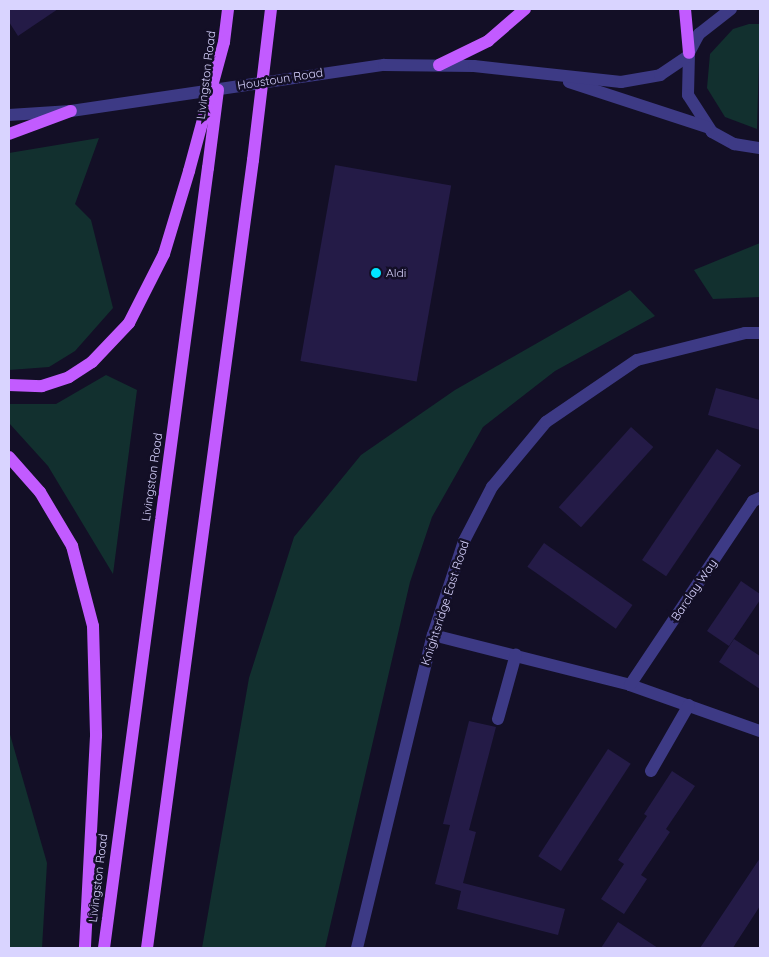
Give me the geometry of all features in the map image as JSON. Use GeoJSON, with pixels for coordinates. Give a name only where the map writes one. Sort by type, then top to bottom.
{"type":"FeatureCollection","features":[{"type":"Feature","properties":{"kind":"main road","name":"Livingston Road"},"geometry":{"type":"LineString","coordinates":[[104,948],[228,9]]}},
{"type":"Feature","properties":{"kind":"main road"},"geometry":{"type":"LineString","coordinates":[[147,948],[253,160],[271,9]]}},
{"type":"Feature","properties":{"kind":"main road"},"geometry":{"type":"LineString","coordinates":[[439,65],[488,41],[525,9]]}},
{"type":"Feature","properties":{"kind":"main road"},"geometry":{"type":"LineString","coordinates":[[685,9],[689,55]]}},
{"type":"Feature","properties":{"kind":"main road"},"geometry":{"type":"LineString","coordinates":[[9,385],[42,386],[69,377],[92,362],[130,323],[164,254],[224,42]]}},
{"type":"Feature","properties":{"kind":"main road"},"geometry":{"type":"LineString","coordinates":[[9,134],[71,110]]}},
{"type":"Feature","properties":{"kind":"main road"},"geometry":{"type":"LineString","coordinates":[[9,457],[40,492],[72,546],[93,626],[96,736],[85,948]]}},
{"type":"Feature","properties":{"kind":"street"},"geometry":{"type":"LineString","coordinates":[[731,9],[713,19],[689,55],[688,95],[707,127],[734,144],[760,148]]}},
{"type":"Feature","properties":{"kind":"street","name":"Houstoun Road"},"geometry":{"type":"LineString","coordinates":[[9,115],[71,110],[345,69],[439,65],[621,82],[660,74],[689,55]]}},
{"type":"Feature","properties":{"kind":"street","name":"Houstoun Road"},"geometry":{"type":"LineString","coordinates":[[553,76],[707,127]]}},
{"type":"Feature","properties":{"kind":"street","name":"Knightsridge East Road"},"geometry":{"type":"LineString","coordinates":[[357,948],[433,635],[476,515],[505,468],[546,422],[637,360],[745,333],[760,333]]}},
{"type":"Feature","properties":{"kind":"street","name":"Barclay Way"},"geometry":{"type":"LineString","coordinates":[[630,685],[753,501],[760,498]]}},
{"type":"Feature","properties":{"kind":"street"},"geometry":{"type":"LineString","coordinates":[[433,635],[516,654],[630,685],[760,732]]}},
{"type":"Feature","properties":{"kind":"street"},"geometry":{"type":"LineString","coordinates":[[498,719],[516,654]]}},
{"type":"Feature","properties":{"kind":"street"},"geometry":{"type":"LineString","coordinates":[[651,771],[689,705]]}},
{"type":"Feature","properties":{"kind":"green space"},"geometry":{"type":"Polygon","coordinates":[[[749,24],[760,24],[757,129],[725,117],[707,88],[710,54],[733,29],[749,24]]]}},
{"type":"Feature","properties":{"kind":"green space"},"geometry":{"type":"Polygon","coordinates":[[[99,138],[75,204],[91,220],[113,308],[75,351],[49,367],[9,370],[9,153],[99,138]]]}},
{"type":"Feature","properties":{"kind":"green space"},"geometry":{"type":"Polygon","coordinates":[[[760,243],[760,297],[713,299],[694,270],[760,243]]]}},
{"type":"Feature","properties":{"kind":"green space"},"geometry":{"type":"Polygon","coordinates":[[[630,290],[655,316],[555,371],[483,427],[432,517],[410,582],[325,948],[202,948],[249,678],[294,537],[361,455],[455,390],[630,290]]]}},
{"type":"Feature","properties":{"kind":"green space"},"geometry":{"type":"Polygon","coordinates":[[[106,375],[137,390],[113,574],[48,466],[9,423],[9,404],[56,404],[106,375]]]}},
{"type":"Feature","properties":{"kind":"green space"},"geometry":{"type":"Polygon","coordinates":[[[9,731],[47,863],[42,948],[9,948],[9,731]]]}},
{"type":"Feature","properties":{"kind":"building"},"geometry":{"type":"Polygon","coordinates":[[[9,9],[58,9],[18,36],[9,22],[9,9]]]}},
{"type":"Feature","properties":{"kind":"building","name":"Aldi"},"geometry":{"type":"Polygon","coordinates":[[[335,165],[451,185],[417,381],[300,361],[335,165]]]}},
{"type":"Feature","properties":{"kind":"building"},"geometry":{"type":"Polygon","coordinates":[[[716,388],[760,400],[760,430],[708,415],[716,388]]]}},
{"type":"Feature","properties":{"kind":"building"},"geometry":{"type":"Polygon","coordinates":[[[631,427],[653,447],[581,527],[559,507],[631,427]]]}},
{"type":"Feature","properties":{"kind":"building"},"geometry":{"type":"Polygon","coordinates":[[[717,449],[741,465],[666,576],[642,560],[717,449]]]}},
{"type":"Feature","properties":{"kind":"building"},"geometry":{"type":"Polygon","coordinates":[[[544,543],[632,605],[616,629],[527,567],[544,543]]]}},
{"type":"Feature","properties":{"kind":"building"},"geometry":{"type":"Polygon","coordinates":[[[741,581],[760,594],[760,600],[729,646],[707,631],[741,581]]]}},
{"type":"Feature","properties":{"kind":"building"},"geometry":{"type":"Polygon","coordinates":[[[734,639],[760,656],[760,689],[719,662],[734,639]]]}},
{"type":"Feature","properties":{"kind":"building"},"geometry":{"type":"Polygon","coordinates":[[[469,721],[496,727],[469,830],[476,832],[463,883],[565,909],[558,935],[457,909],[461,891],[435,884],[450,825],[443,824],[469,721]]]}},
{"type":"Feature","properties":{"kind":"building"},"geometry":{"type":"Polygon","coordinates":[[[608,749],[631,764],[561,871],[538,856],[608,749]]]}},
{"type":"Feature","properties":{"kind":"building"},"geometry":{"type":"Polygon","coordinates":[[[672,771],[695,786],[666,829],[670,832],[641,875],[647,879],[624,914],[601,899],[624,864],[618,860],[647,816],[644,814],[672,771]]]}},
{"type":"Feature","properties":{"kind":"building"},"geometry":{"type":"Polygon","coordinates":[[[760,858],[760,906],[733,948],[700,948],[760,858]]]}},
{"type":"Feature","properties":{"kind":"building"},"geometry":{"type":"Polygon","coordinates":[[[618,922],[658,948],[601,948],[618,922]]]}},
{"type":"Feature","properties":{"kind":"place","name":"Aldi"},"geometry":{"type":"Point","coordinates":[376,273]}}]}
